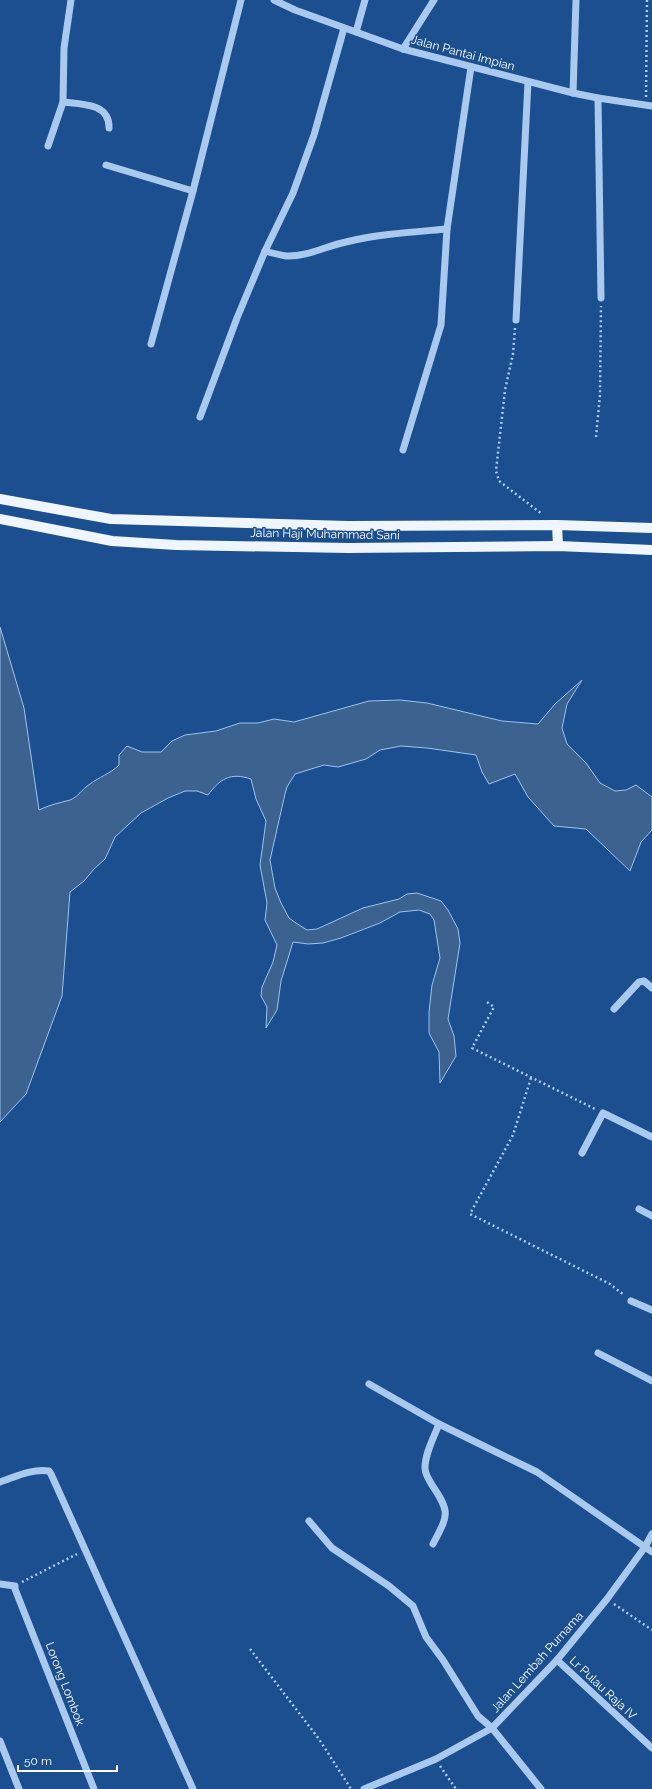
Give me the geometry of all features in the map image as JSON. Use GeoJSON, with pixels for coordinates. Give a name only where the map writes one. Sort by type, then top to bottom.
{"type":"FeatureCollection","features":[{"type":"Feature","properties":{"kind":"main road","name":"Jalan Haji Muhammad Sani"},"geometry":{"type":"LineString","coordinates":[[0,499],[111,519],[347,526],[557,525],[652,528]]}},
{"type":"Feature","properties":{"kind":"main road","name":"Jalan Haji Muhammad Sani"},"geometry":{"type":"LineString","coordinates":[[0,519],[112,540],[176,544],[348,548],[558,546],[652,550]]}},
{"type":"Feature","properties":{"kind":"main road"},"geometry":{"type":"LineString","coordinates":[[557,525],[558,546]]}},
{"type":"Feature","properties":{"kind":"street"},"geometry":{"type":"LineString","coordinates":[[48,146],[63,102],[64,48],[71,0]]}},
{"type":"Feature","properties":{"kind":"street"},"geometry":{"type":"LineString","coordinates":[[151,344],[193,191],[241,0]]}},
{"type":"Feature","properties":{"kind":"street","name":"Jalan Pantai Impian"},"geometry":{"type":"LineString","coordinates":[[274,0],[295,10],[403,49],[573,93],[649,106]]}},
{"type":"Feature","properties":{"kind":"street"},"geometry":{"type":"LineString","coordinates":[[356,32],[365,0]]}},
{"type":"Feature","properties":{"kind":"street"},"geometry":{"type":"LineString","coordinates":[[403,49],[434,0]]}},
{"type":"Feature","properties":{"kind":"street"},"geometry":{"type":"LineString","coordinates":[[573,93],[576,0]]}},
{"type":"Feature","properties":{"kind":"street"},"geometry":{"type":"LineString","coordinates":[[200,417],[237,318],[265,251],[293,192],[314,135],[344,28]]}},
{"type":"Feature","properties":{"kind":"street"},"geometry":{"type":"LineString","coordinates":[[403,450],[441,326],[447,229],[470,67]]}},
{"type":"Feature","properties":{"kind":"street"},"geometry":{"type":"LineString","coordinates":[[516,320],[528,82]]}},
{"type":"Feature","properties":{"kind":"street"},"geometry":{"type":"LineString","coordinates":[[598,98],[601,298]]}},
{"type":"Feature","properties":{"kind":"street"},"geometry":{"type":"LineString","coordinates":[[63,102],[96,106],[107,117],[109,128]]}},
{"type":"Feature","properties":{"kind":"street"},"geometry":{"type":"LineString","coordinates":[[106,165],[193,191]]}},
{"type":"Feature","properties":{"kind":"street"},"geometry":{"type":"LineString","coordinates":[[265,251],[285,256],[293,256],[306,254],[347,242],[395,234],[447,229]]}},
{"type":"Feature","properties":{"kind":"street"},"geometry":{"type":"LineString","coordinates":[[614,1009],[639,982],[644,981],[652,988]]}},
{"type":"Feature","properties":{"kind":"street"},"geometry":{"type":"LineString","coordinates":[[582,1153],[603,1113],[652,1137]]}},
{"type":"Feature","properties":{"kind":"street"},"geometry":{"type":"LineString","coordinates":[[639,1209],[652,1216]]}},
{"type":"Feature","properties":{"kind":"street"},"geometry":{"type":"LineString","coordinates":[[631,1301],[652,1310]]}},
{"type":"Feature","properties":{"kind":"street"},"geometry":{"type":"LineString","coordinates":[[598,1353],[652,1381]]}},
{"type":"Feature","properties":{"kind":"street"},"geometry":{"type":"LineString","coordinates":[[369,1384],[439,1424],[537,1472],[652,1552]]}},
{"type":"Feature","properties":{"kind":"street"},"geometry":{"type":"LineString","coordinates":[[433,1544],[444,1522],[445,1506],[429,1480],[425,1469],[428,1453],[439,1424]]}},
{"type":"Feature","properties":{"kind":"street"},"geometry":{"type":"LineString","coordinates":[[0,1482],[38,1470],[48,1471],[193,1789]]}},
{"type":"Feature","properties":{"kind":"street"},"geometry":{"type":"LineString","coordinates":[[310,1521],[332,1548],[389,1586],[413,1606],[426,1637],[443,1660],[478,1716],[492,1728],[541,1789]]}},
{"type":"Feature","properties":{"kind":"street","name":"Jalan Lembah Purnama"},"geometry":{"type":"LineString","coordinates":[[364,1789],[436,1759],[492,1728],[557,1660],[607,1599],[645,1547],[652,1534]]}},
{"type":"Feature","properties":{"kind":"street"},"geometry":{"type":"LineString","coordinates":[[0,1584],[15,1586]]}},
{"type":"Feature","properties":{"kind":"street","name":"Lorong Lombok"},"geometry":{"type":"LineString","coordinates":[[15,1586],[94,1789]]}},
{"type":"Feature","properties":{"kind":"street","name":"Lr Pulau Raja IV"},"geometry":{"type":"LineString","coordinates":[[557,1660],[652,1748]]}},
{"type":"Feature","properties":{"kind":"street"},"geometry":{"type":"LineString","coordinates":[[0,1741],[19,1789]]}},
{"type":"Feature","properties":{"kind":"path"},"geometry":{"type":"LineString","coordinates":[[647,0],[649,106]]}},
{"type":"Feature","properties":{"kind":"path"},"geometry":{"type":"LineString","coordinates":[[596,437],[600,394],[601,298]]}},
{"type":"Feature","properties":{"kind":"path"},"geometry":{"type":"LineString","coordinates":[[516,320],[513,354],[504,390],[496,471],[499,481],[557,525]]}},
{"type":"Feature","properties":{"kind":"path"},"geometry":{"type":"LineString","coordinates":[[487,1002],[494,1007],[472,1048],[603,1113]]}},
{"type":"Feature","properties":{"kind":"path"},"geometry":{"type":"LineString","coordinates":[[531,1078],[514,1134],[470,1214],[610,1284],[631,1301]]}},
{"type":"Feature","properties":{"kind":"path"},"geometry":{"type":"LineString","coordinates":[[15,1586],[84,1550]]}},
{"type":"Feature","properties":{"kind":"path"},"geometry":{"type":"LineString","coordinates":[[607,1599],[652,1630]]}},
{"type":"Feature","properties":{"kind":"path"},"geometry":{"type":"LineString","coordinates":[[250,1649],[319,1739],[351,1789]]}},
{"type":"Feature","properties":{"kind":"path"},"geometry":{"type":"LineString","coordinates":[[436,1759],[456,1789]]}},
{"type":"Feature","properties":{"kind":"water"},"geometry":{"type":"Polygon","coordinates":[[[0,627],[24,708],[39,810],[50,805],[73,799],[87,786],[112,771],[119,765],[119,755],[127,746],[142,752],[161,752],[172,741],[185,735],[216,731],[240,723],[258,723],[274,719],[294,722],[369,701],[400,700],[427,703],[502,721],[538,724],[555,704],[582,680],[567,704],[562,728],[567,744],[586,763],[600,783],[615,791],[626,790],[636,785],[652,797],[652,830],[641,842],[630,871],[586,829],[554,826],[528,797],[515,774],[489,784],[482,772],[476,755],[401,746],[380,750],[366,759],[338,767],[324,765],[295,774],[287,787],[270,860],[275,888],[289,918],[307,930],[317,929],[363,908],[399,899],[407,894],[417,893],[441,901],[448,910],[458,929],[460,943],[448,1019],[454,1036],[456,1056],[440,1083],[439,1052],[429,1033],[429,1012],[432,985],[440,958],[434,920],[430,914],[419,910],[400,912],[380,923],[341,938],[323,943],[308,944],[293,942],[281,981],[277,1010],[266,1028],[267,1007],[261,996],[262,987],[273,962],[277,945],[265,920],[267,903],[260,865],[266,821],[256,799],[251,779],[237,776],[226,778],[221,781],[208,795],[197,791],[185,791],[168,798],[141,813],[115,837],[105,859],[84,881],[70,892],[62,996],[26,1094],[0,1122],[0,627]]]}}]}
